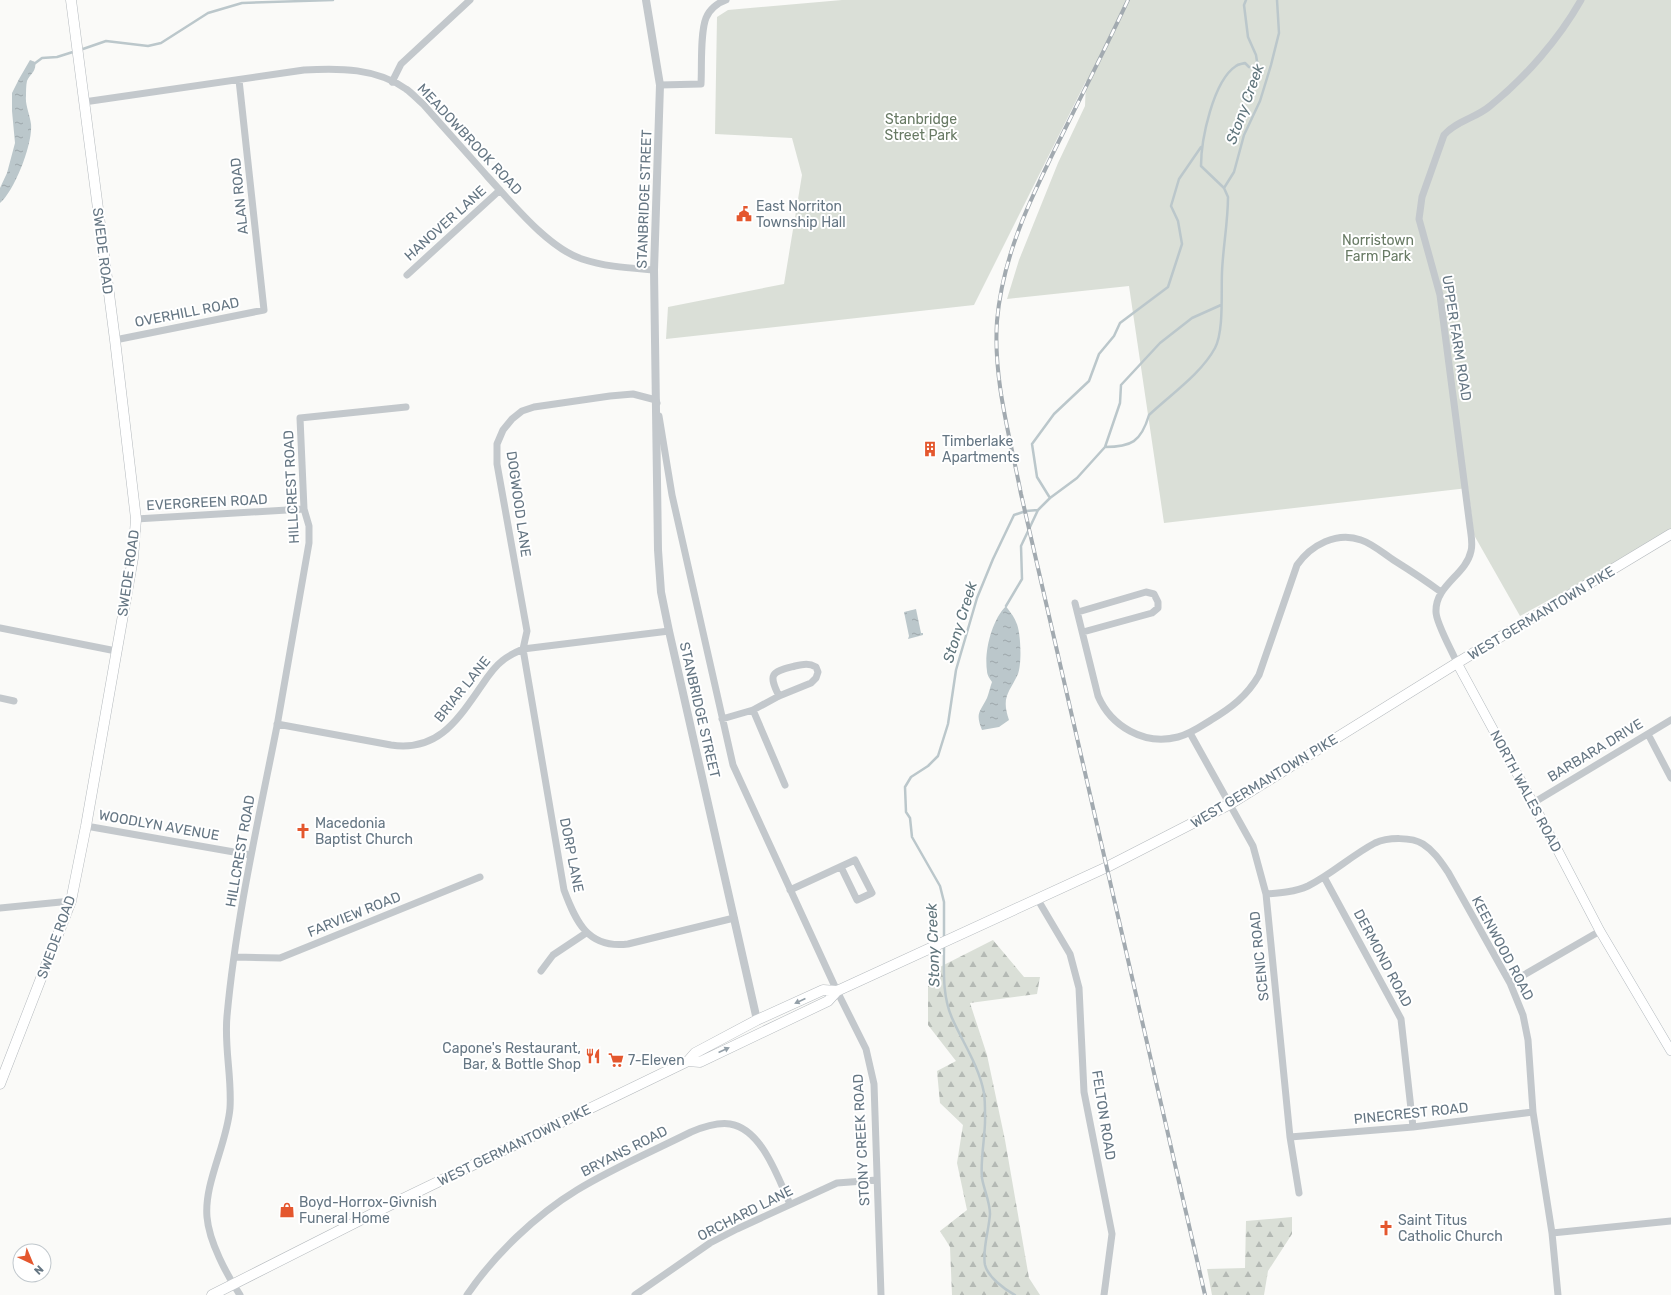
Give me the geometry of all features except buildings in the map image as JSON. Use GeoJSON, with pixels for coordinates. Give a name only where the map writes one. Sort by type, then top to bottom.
{"type":"FeatureCollection","features":[{"type":"Feature","properties":{"kind":"main road","name":"SWEDE ROAD"},"geometry":{"type":"LineString","coordinates":[[0,1084],[71,902],[86,826],[133,558],[136,519],[115,340],[71,0]]}},
{"type":"Feature","properties":{"kind":"main road","name":"WEST GERMANTOWN PIKE"},"geometry":{"type":"LineString","coordinates":[[688,1061],[700,1062],[828,1001],[837,991],[933,946],[1038,900],[1107,867],[1230,804],[1457,663],[1671,534]]}},
{"type":"Feature","properties":{"kind":"main road","name":"NORTH WALES ROAD"},"geometry":{"type":"LineString","coordinates":[[1457,663],[1600,931],[1671,1051]]}},
{"type":"Feature","properties":{"kind":"main road","name":"WEST GERMANTOWN PIKE"},"geometry":{"type":"LineString","coordinates":[[212,1295],[233,1283],[688,1061],[695,1053],[757,1020],[823,990],[837,991]]}},
{"type":"Feature","properties":{"kind":"street"},"geometry":{"type":"LineString","coordinates":[[392,82],[401,64],[470,0]]}},
{"type":"Feature","properties":{"kind":"street","name":"STANBRIDGE STREET"},"geometry":{"type":"LineString","coordinates":[[646,0],[660,85],[654,270],[658,550],[662,592],[669,631],[757,1020]]}},
{"type":"Feature","properties":{"kind":"street"},"geometry":{"type":"LineString","coordinates":[[660,85],[701,84],[704,24],[709,12],[726,0]]}},
{"type":"Feature","properties":{"kind":"street","name":"UPPER FARM ROAD"},"geometry":{"type":"LineString","coordinates":[[1441,592],[1466,563],[1471,552],[1471,537],[1440,294],[1419,219],[1422,197],[1442,141],[1448,130],[1465,120],[1478,115],[1490,106],[1516,81],[1562,31],[1582,0]]}},
{"type":"Feature","properties":{"kind":"street","name":"MEADOWBROOK ROAD"},"geometry":{"type":"LineString","coordinates":[[84,102],[304,70],[338,68],[371,73],[406,90],[423,104],[530,222],[565,251],[582,259],[597,263],[654,270]]}},
{"type":"Feature","properties":{"kind":"street","name":"ALAN ROAD"},"geometry":{"type":"LineString","coordinates":[[239,80],[264,310]]}},
{"type":"Feature","properties":{"kind":"street","name":"HANOVER LANE"},"geometry":{"type":"LineString","coordinates":[[407,274],[500,190]]}},
{"type":"Feature","properties":{"kind":"street","name":"OVERHILL ROAD"},"geometry":{"type":"LineString","coordinates":[[115,340],[264,310]]}},
{"type":"Feature","properties":{"kind":"street","name":"DOGWOOD LANE"},"geometry":{"type":"LineString","coordinates":[[523,649],[527,631],[497,464],[497,444],[503,430],[512,419],[522,411],[534,407],[633,394],[656,400]]}},
{"type":"Feature","properties":{"kind":"street","name":"STANBRIDGE STREET"},"geometry":{"type":"LineString","coordinates":[[656,400],[672,495],[733,765],[837,991]]}},
{"type":"Feature","properties":{"kind":"street","name":"HILLCREST ROAD"},"geometry":{"type":"LineString","coordinates":[[240,1295],[213,1242],[207,1220],[206,1203],[228,1123],[231,1093],[226,1044],[227,1016],[234,957],[251,855],[277,724],[309,543],[308,526],[304,509],[300,418],[406,406]]}},
{"type":"Feature","properties":{"kind":"street","name":"EVERGREEN ROAD"},"geometry":{"type":"LineString","coordinates":[[136,519],[304,509]]}},
{"type":"Feature","properties":{"kind":"street"},"geometry":{"type":"LineString","coordinates":[[1076,603],[1098,696],[1106,711],[1126,729],[1145,737],[1172,738],[1190,733],[1235,705],[1255,682],[1259,675],[1297,565],[1314,547],[1325,541],[1343,538],[1360,539],[1441,592]]}},
{"type":"Feature","properties":{"kind":"street"},"geometry":{"type":"LineString","coordinates":[[1078,612],[1146,592],[1154,594],[1158,602],[1158,608],[1152,613],[1083,632]]}},
{"type":"Feature","properties":{"kind":"street","name":"NORTH WALES ROAD"},"geometry":{"type":"LineString","coordinates":[[1441,592],[1437,600],[1436,613],[1457,663]]}},
{"type":"Feature","properties":{"kind":"street"},"geometry":{"type":"LineString","coordinates":[[0,628],[116,651]]}},
{"type":"Feature","properties":{"kind":"street","name":"BRIAR LANE"},"geometry":{"type":"LineString","coordinates":[[277,724],[391,745],[405,747],[418,746],[431,741],[453,724],[490,673],[502,660],[523,649],[669,631]]}},
{"type":"Feature","properties":{"kind":"street","name":"DORP LANE"},"geometry":{"type":"LineString","coordinates":[[523,649],[564,890],[578,923],[586,933]]}},
{"type":"Feature","properties":{"kind":"street"},"geometry":{"type":"LineString","coordinates":[[722,719],[753,710],[779,696],[810,683],[816,678],[818,672],[816,667],[811,664],[803,664],[776,671],[773,677],[773,684],[779,696]]}},
{"type":"Feature","properties":{"kind":"street"},"geometry":{"type":"LineString","coordinates":[[0,698],[14,701]]}},
{"type":"Feature","properties":{"kind":"street"},"geometry":{"type":"LineString","coordinates":[[753,710],[785,785]]}},
{"type":"Feature","properties":{"kind":"street","name":"BARBARA DRIVE"},"geometry":{"type":"LineString","coordinates":[[1533,803],[1671,720]]}},
{"type":"Feature","properties":{"kind":"street","name":"SCENIC ROAD"},"geometry":{"type":"LineString","coordinates":[[1190,733],[1253,846],[1266,894],[1290,1137],[1299,1193]]}},
{"type":"Feature","properties":{"kind":"street"},"geometry":{"type":"LineString","coordinates":[[1648,734],[1671,778]]}},
{"type":"Feature","properties":{"kind":"street","name":"WOODLYN AVENUE"},"geometry":{"type":"LineString","coordinates":[[86,826],[251,855]]}},
{"type":"Feature","properties":{"kind":"street","name":"KEENWOOD ROAD"},"geometry":{"type":"LineString","coordinates":[[1266,894],[1287,893],[1306,887],[1376,843],[1391,839],[1407,839],[1422,844],[1437,857],[1448,872],[1510,983],[1523,1014],[1528,1040],[1533,1112],[1552,1233],[1558,1295]]}},
{"type":"Feature","properties":{"kind":"street"},"geometry":{"type":"LineString","coordinates":[[790,890],[855,860],[872,893],[857,900],[841,867]]}},
{"type":"Feature","properties":{"kind":"street","name":"FARVIEW ROAD"},"geometry":{"type":"LineString","coordinates":[[234,957],[280,958],[480,877]]}},
{"type":"Feature","properties":{"kind":"street","name":"DERMOND ROAD"},"geometry":{"type":"LineString","coordinates":[[1324,877],[1401,1019],[1413,1127]]}},
{"type":"Feature","properties":{"kind":"street","name":"FELTON ROAD"},"geometry":{"type":"LineString","coordinates":[[1038,900],[1070,954],[1079,988],[1084,1092],[1112,1234],[1104,1295]]}},
{"type":"Feature","properties":{"kind":"street"},"geometry":{"type":"LineString","coordinates":[[0,908],[71,902]]}},
{"type":"Feature","properties":{"kind":"street"},"geometry":{"type":"LineString","coordinates":[[541,971],[553,955],[586,933],[614,946],[628,944],[734,918]]}},
{"type":"Feature","properties":{"kind":"street"},"geometry":{"type":"LineString","coordinates":[[1510,983],[1600,931]]}},
{"type":"Feature","properties":{"kind":"street","name":"STONY CREEK ROAD"},"geometry":{"type":"LineString","coordinates":[[837,991],[866,1049],[874,1084],[881,1295]]}},
{"type":"Feature","properties":{"kind":"street","name":"PINECREST ROAD"},"geometry":{"type":"LineString","coordinates":[[1290,1137],[1413,1127],[1533,1112]]}},
{"type":"Feature","properties":{"kind":"street","name":"BRYANS ROAD"},"geometry":{"type":"LineString","coordinates":[[467,1295],[490,1266],[519,1236],[547,1211],[577,1190],[705,1126],[730,1124],[742,1129],[752,1136],[762,1146],[770,1159],[790,1204]]}},
{"type":"Feature","properties":{"kind":"street","name":"ORCHARD LANE"},"geometry":{"type":"LineString","coordinates":[[635,1295],[710,1243],[790,1204],[837,1183],[877,1180]]}},
{"type":"Feature","properties":{"kind":"street"},"geometry":{"type":"LineString","coordinates":[[1552,1233],[1671,1221]]}},
{"type":"Feature","properties":{"kind":"green space","name":"Norristown Farm Park"},"geometry":{"type":"Polygon","coordinates":[[[842,0],[1671,0],[1671,531],[1520,616],[1474,535],[1468,488],[1164,523],[1129,286],[1007,299],[1019,260],[1058,163],[1085,106],[1086,81],[974,305],[666,339],[668,307],[784,284],[802,175],[792,138],[715,134],[717,17],[728,10],[842,0]]]}},
{"type":"Feature","properties":{"kind":"green space"},"geometry":{"type":"Polygon","coordinates":[[[993,940],[1024,977],[1040,977],[1037,994],[970,1003],[987,1055],[1005,1140],[1029,1278],[1040,1295],[952,1295],[950,1247],[940,1231],[967,1210],[957,1163],[963,1125],[940,1103],[937,1071],[956,1061],[928,1025],[928,973],[993,940]]]}},
{"type":"Feature","properties":{"kind":"green space"},"geometry":{"type":"Polygon","coordinates":[[[1292,1217],[1292,1234],[1268,1271],[1264,1295],[1212,1295],[1207,1269],[1245,1268],[1246,1221],[1292,1217]]]}},
{"type":"Feature","properties":{"kind":"water"},"geometry":{"type":"Polygon","coordinates":[[[30,60],[35,62],[35,68],[27,81],[26,86],[26,103],[31,124],[29,143],[17,177],[6,197],[0,203],[0,188],[7,173],[15,143],[12,93],[30,60]]]}},
{"type":"Feature","properties":{"kind":"water"},"geometry":{"type":"Polygon","coordinates":[[[1006,606],[1018,626],[1020,640],[1019,669],[1006,700],[1009,720],[999,727],[982,730],[979,720],[979,713],[987,698],[992,682],[987,672],[986,663],[988,645],[993,627],[1006,606]]]}},
{"type":"Feature","properties":{"kind":"water"},"geometry":{"type":"Polygon","coordinates":[[[916,609],[921,633],[923,633],[923,635],[908,639],[909,636],[904,612],[916,609]]]}},
{"type":"Feature","properties":{"kind":"waterway"},"geometry":{"type":"LineString","coordinates":[[80,50],[106,41],[148,46],[161,43],[208,13],[242,3],[333,0]]}},
{"type":"Feature","properties":{"kind":"waterway","name":"Stony Creek"},"geometry":{"type":"LineString","coordinates":[[944,939],[944,902],[940,886],[912,837],[910,818],[906,812],[905,787],[911,777],[928,766],[938,756],[948,724],[956,670],[977,598],[993,559],[1014,515],[1026,511],[1038,510],[1050,498],[1077,478],[1105,447],[1122,446],[1134,441],[1142,431],[1149,415],[1202,367],[1215,348],[1220,332],[1222,312],[1222,272],[1228,197],[1224,188],[1201,166],[1203,142],[1215,97],[1228,74],[1236,66],[1245,63],[1249,67],[1258,68],[1256,55],[1248,37],[1244,5],[1246,0]]}},
{"type":"Feature","properties":{"kind":"waterway","name":"Stony Creek"},"geometry":{"type":"LineString","coordinates":[[1224,188],[1234,172],[1244,135],[1260,101],[1271,65],[1279,33],[1277,0]]}},
{"type":"Feature","properties":{"kind":"waterway"},"geometry":{"type":"LineString","coordinates":[[34,64],[42,58],[57,57],[76,51]]}},
{"type":"Feature","properties":{"kind":"waterway","name":"Stony Creek"},"geometry":{"type":"LineString","coordinates":[[1050,498],[1037,477],[1032,444],[1054,414],[1089,381],[1099,354],[1114,336],[1120,323],[1168,287],[1182,244],[1178,221],[1171,206],[1179,179],[1201,147]]}},
{"type":"Feature","properties":{"kind":"waterway","name":"Stony Creek"},"geometry":{"type":"LineString","coordinates":[[1105,447],[1120,403],[1121,385],[1160,343],[1192,318],[1221,305]]}},
{"type":"Feature","properties":{"kind":"waterway","name":"Stony Creek"},"geometry":{"type":"LineString","coordinates":[[1006,606],[1022,579],[1021,546],[1038,510]]}},
{"type":"Feature","properties":{"kind":"waterway","name":"Stony Creek"},"geometry":{"type":"LineString","coordinates":[[944,946],[944,982],[949,1009],[956,1027],[975,1064],[984,1093],[985,1122],[982,1154],[982,1178],[990,1214],[985,1246],[985,1265],[989,1274],[1001,1286],[1015,1295]]}},
{"type":"Feature","properties":{"kind":"railway"},"geometry":{"type":"LineString","coordinates":[[1128,0],[1041,178],[1021,224],[1013,247],[1000,296],[996,343],[1003,408],[1021,494],[1205,1295]]}},
{"type":"Feature","properties":{"kind":"place","name":"East Norriton Township Hall"},"geometry":{"type":"Point","coordinates":[744,214]}},
{"type":"Feature","properties":{"kind":"place","name":"Timberlake Apartments"},"geometry":{"type":"Point","coordinates":[930,449]}},
{"type":"Feature","properties":{"kind":"place","name":"Macedonia Baptist Church"},"geometry":{"type":"Point","coordinates":[303,831]}},
{"type":"Feature","properties":{"kind":"place","name":"Capone's Restaurant, Bar, & Bottle Shop"},"geometry":{"type":"Point","coordinates":[593,1056]}},
{"type":"Feature","properties":{"kind":"place","name":"7-Eleven"},"geometry":{"type":"Point","coordinates":[616,1060]}},
{"type":"Feature","properties":{"kind":"place","name":"Boyd-Horrox-Givnish Funeral Home"},"geometry":{"type":"Point","coordinates":[287,1210]}},
{"type":"Feature","properties":{"kind":"place","name":"Saint Titus Catholic Church"},"geometry":{"type":"Point","coordinates":[1386,1228]}},
{"type":"Feature","properties":{"kind":"park label","name":"Stanbridge Street Park"},"geometry":{"type":"Point","coordinates":[921,128]}}]}
